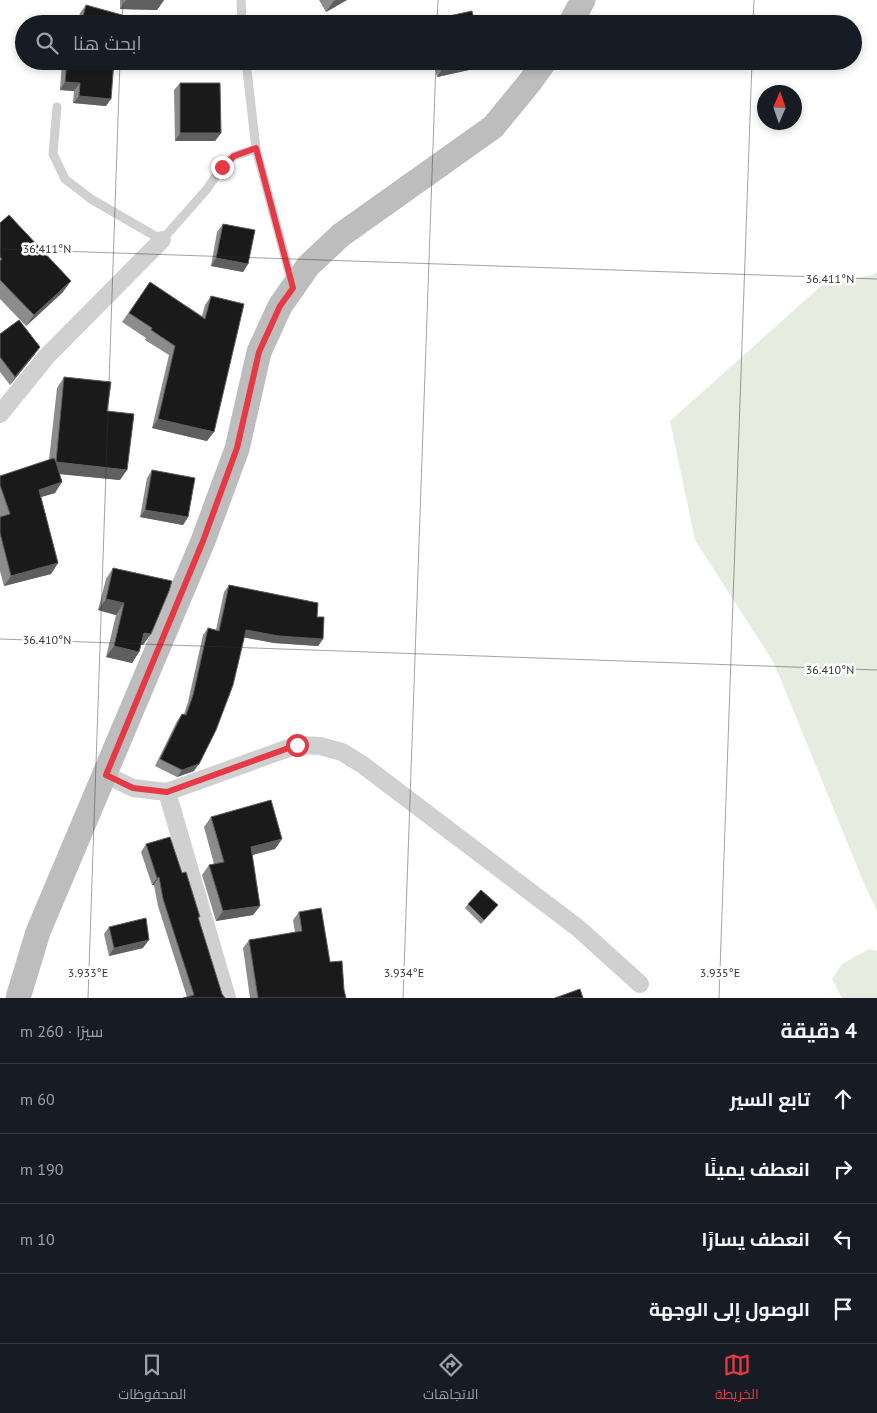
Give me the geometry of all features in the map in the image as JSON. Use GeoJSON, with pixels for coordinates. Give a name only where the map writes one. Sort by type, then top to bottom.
{"type":"FeatureCollection","features":[{"type":"Feature","properties":{"kind":"main road"},"geometry":{"type":"LineString","coordinates":[[575,15],[583,0]]}},
{"type":"Feature","properties":{"kind":"main road"},"geometry":{"type":"LineString","coordinates":[[18,998],[38,932],[106,775],[203,541],[237,448],[259,352],[280,306],[308,266],[341,235],[493,127],[539,70]]}},
{"type":"Feature","properties":{"kind":"street"},"geometry":{"type":"LineString","coordinates":[[0,414],[47,356],[162,240]]}},
{"type":"Feature","properties":{"kind":"street"},"geometry":{"type":"LineString","coordinates":[[106,775],[133,788],[167,792],[297,745],[320,746],[342,752],[363,765],[578,928],[640,984]]}},
{"type":"Feature","properties":{"kind":"street"},"geometry":{"type":"LineString","coordinates":[[167,792],[227,998]]}},
{"type":"Feature","properties":{"kind":"lane"},"geometry":{"type":"LineString","coordinates":[[242,0],[242,15]]}},
{"type":"Feature","properties":{"kind":"lane"},"geometry":{"type":"LineString","coordinates":[[247,70],[256,148],[293,288]]}},
{"type":"Feature","properties":{"kind":"lane"},"geometry":{"type":"LineString","coordinates":[[57,107],[52,154],[65,179],[91,199],[162,240],[207,189],[228,161],[234,156],[256,148]]}},
{"type":"Feature","properties":{"kind":"shaded area"},"geometry":{"type":"Polygon","coordinates":[[[877,272],[877,911],[774,663],[695,540],[670,421],[822,285],[872,275],[877,272]]]}},
{"type":"Feature","properties":{"kind":"shaded area"},"geometry":{"type":"Polygon","coordinates":[[[869,949],[877,951],[877,998],[842,998],[832,979],[842,964],[869,949]]]}},
{"type":"Feature","properties":{"kind":"building"},"geometry":{"type":"Polygon","coordinates":[[[86,5],[122,15],[83,15],[86,5]]]}},
{"type":"Feature","properties":{"kind":"building"},"geometry":{"type":"Polygon","coordinates":[[[472,11],[473,15],[454,15],[472,11]]]}},
{"type":"Feature","properties":{"kind":"building"},"geometry":{"type":"Polygon","coordinates":[[[66,70],[113,70],[111,99],[79,96],[80,83],[65,82],[66,70]]]}},
{"type":"Feature","properties":{"kind":"building"},"geometry":{"type":"Polygon","coordinates":[[[180,83],[220,83],[221,133],[180,133],[180,83]]]}},
{"type":"Feature","properties":{"kind":"building"},"geometry":{"type":"Polygon","coordinates":[[[9,215],[71,281],[34,315],[0,280],[0,261],[2,259],[0,257],[0,223],[9,215]]]}},
{"type":"Feature","properties":{"kind":"building"},"geometry":{"type":"Polygon","coordinates":[[[223,224],[255,230],[248,264],[216,258],[223,224]]]}},
{"type":"Feature","properties":{"kind":"building"},"geometry":{"type":"Polygon","coordinates":[[[150,282],[205,319],[211,296],[244,304],[214,432],[158,419],[175,346],[129,313],[150,282]]]}},
{"type":"Feature","properties":{"kind":"building"},"geometry":{"type":"Polygon","coordinates":[[[19,320],[40,347],[15,377],[0,357],[0,334],[19,320]]]}},
{"type":"Feature","properties":{"kind":"building"},"geometry":{"type":"Polygon","coordinates":[[[64,377],[111,382],[107,411],[134,414],[127,470],[56,462],[64,377]]]}},
{"type":"Feature","properties":{"kind":"building"},"geometry":{"type":"Polygon","coordinates":[[[54,458],[62,482],[39,490],[58,563],[11,576],[0,533],[0,517],[10,514],[0,485],[0,476],[54,458]]]}},
{"type":"Feature","properties":{"kind":"building"},"geometry":{"type":"Polygon","coordinates":[[[152,470],[195,478],[188,517],[145,510],[152,470]]]}},
{"type":"Feature","properties":{"kind":"building"},"geometry":{"type":"Polygon","coordinates":[[[113,568],[172,581],[151,634],[144,633],[139,652],[114,646],[124,603],[106,599],[113,568]]]}},
{"type":"Feature","properties":{"kind":"building"},"geometry":{"type":"Polygon","coordinates":[[[229,585],[318,603],[317,617],[324,617],[323,639],[279,636],[246,630],[233,685],[216,730],[199,764],[182,770],[160,759],[182,714],[186,715],[193,695],[208,628],[219,631],[229,585]]]}},
{"type":"Feature","properties":{"kind":"building"},"geometry":{"type":"Polygon","coordinates":[[[271,800],[282,839],[251,847],[260,906],[223,911],[209,865],[224,862],[211,817],[271,800]]]}},
{"type":"Feature","properties":{"kind":"building"},"geometry":{"type":"Polygon","coordinates":[[[170,837],[182,873],[186,872],[200,917],[198,917],[222,994],[225,998],[183,998],[194,995],[163,899],[159,877],[157,878],[146,844],[170,837]]]}},
{"type":"Feature","properties":{"kind":"building"},"geometry":{"type":"Polygon","coordinates":[[[481,890],[498,905],[484,920],[468,904],[481,890]]]}},
{"type":"Feature","properties":{"kind":"building"},"geometry":{"type":"Polygon","coordinates":[[[321,908],[330,962],[342,961],[346,998],[258,998],[249,940],[302,931],[299,912],[321,908]]]}},
{"type":"Feature","properties":{"kind":"building"},"geometry":{"type":"Polygon","coordinates":[[[146,918],[149,940],[114,948],[109,927],[146,918]]]}},
{"type":"Feature","properties":{"kind":"building"},"geometry":{"type":"Polygon","coordinates":[[[580,989],[583,998],[555,998],[580,989]]]}},
{"type":"Feature","properties":{"kind":"route"},"geometry":{"type":"LineString","coordinates":[[222,167],[234,156],[256,148],[293,288],[280,306],[259,352],[237,448],[203,541],[106,775],[133,788],[167,792],[297,745]]}}]}
